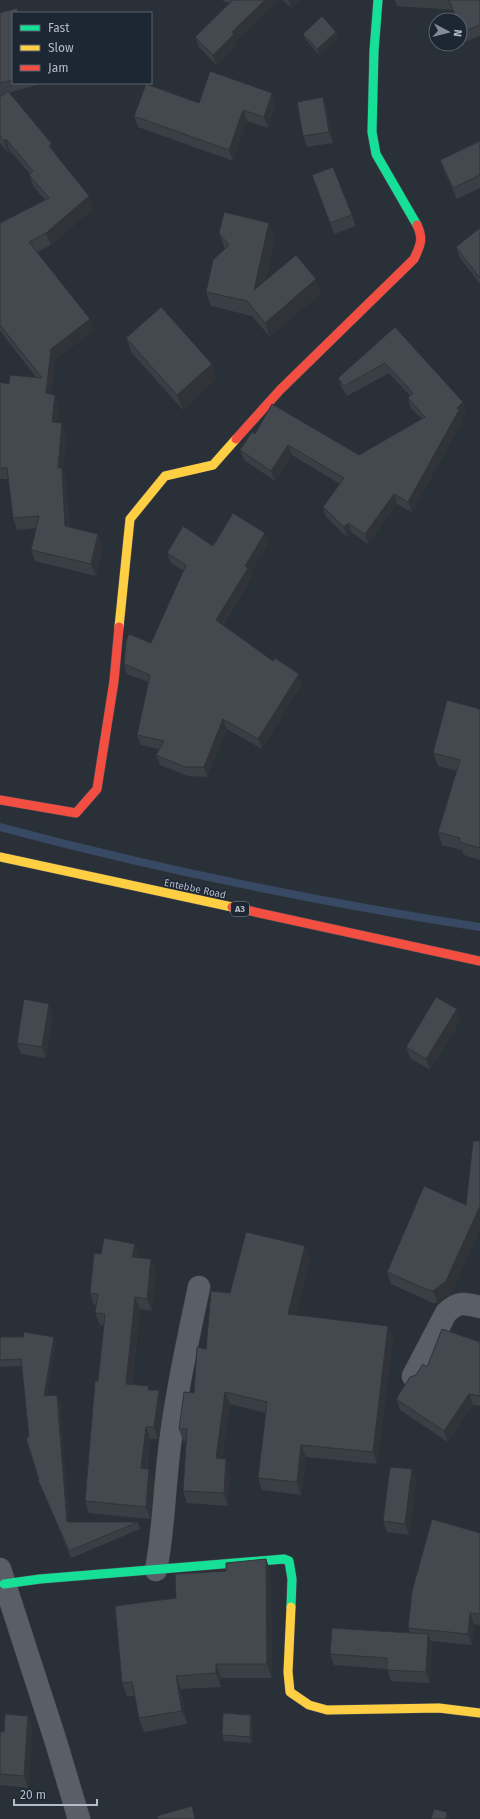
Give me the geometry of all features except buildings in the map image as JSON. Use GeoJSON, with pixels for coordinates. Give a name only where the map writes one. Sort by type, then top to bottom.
{"type":"FeatureCollection","features":[{"type":"Feature","properties":{"kind":"street"},"geometry":{"type":"LineString","coordinates":[[0,800],[76,813],[97,789],[114,681],[130,519],[165,476],[213,465],[280,390],[414,259],[422,243],[421,233],[376,154],[372,132],[374,51],[378,0]]}},
{"type":"Feature","properties":{"kind":"street","name":"Entebbe Road"},"geometry":{"type":"LineString","coordinates":[[0,857],[480,962]]}},
{"type":"Feature","properties":{"kind":"street"},"geometry":{"type":"LineString","coordinates":[[156,1570],[162,1537],[168,1460],[184,1358],[199,1287]]}},
{"type":"Feature","properties":{"kind":"street"},"geometry":{"type":"LineString","coordinates":[[413,1376],[446,1312],[454,1305],[465,1303],[480,1307]]}},
{"type":"Feature","properties":{"kind":"street"},"geometry":{"type":"LineString","coordinates":[[78,1819],[56,1742],[1,1573],[40,1579],[284,1559],[289,1561],[292,1579],[288,1672],[290,1692],[309,1705],[327,1710],[439,1708],[480,1713]]}},
{"type":"Feature","properties":{"kind":"waterway"},"geometry":{"type":"LineString","coordinates":[[0,827],[179,871],[359,907],[480,927]]}},
{"type":"Feature","properties":{"kind":"traffic: fast"},"geometry":{"type":"LineString","coordinates":[[378,0],[374,51],[372,132],[376,154],[417,225]]}},
{"type":"Feature","properties":{"kind":"traffic: fast"},"geometry":{"type":"LineString","coordinates":[[4,1584],[40,1579],[284,1559],[289,1561],[292,1579],[291,1607]]}},
{"type":"Feature","properties":{"kind":"traffic: slow"},"geometry":{"type":"LineString","coordinates":[[119,627],[130,519],[165,476],[213,465],[236,439]]}},
{"type":"Feature","properties":{"kind":"traffic: slow"},"geometry":{"type":"LineString","coordinates":[[0,857],[232,907]]}},
{"type":"Feature","properties":{"kind":"traffic: slow"},"geometry":{"type":"LineString","coordinates":[[291,1607],[288,1672],[290,1692],[309,1705],[327,1710],[439,1708],[480,1713]]}},
{"type":"Feature","properties":{"kind":"traffic: jam"},"geometry":{"type":"LineString","coordinates":[[236,439],[280,390],[414,259],[421,238],[417,225]]}},
{"type":"Feature","properties":{"kind":"traffic: jam"},"geometry":{"type":"LineString","coordinates":[[0,800],[76,813],[97,789],[114,681],[119,627]]}},
{"type":"Feature","properties":{"kind":"traffic: jam"},"geometry":{"type":"LineString","coordinates":[[232,907],[480,961]]}}]}
